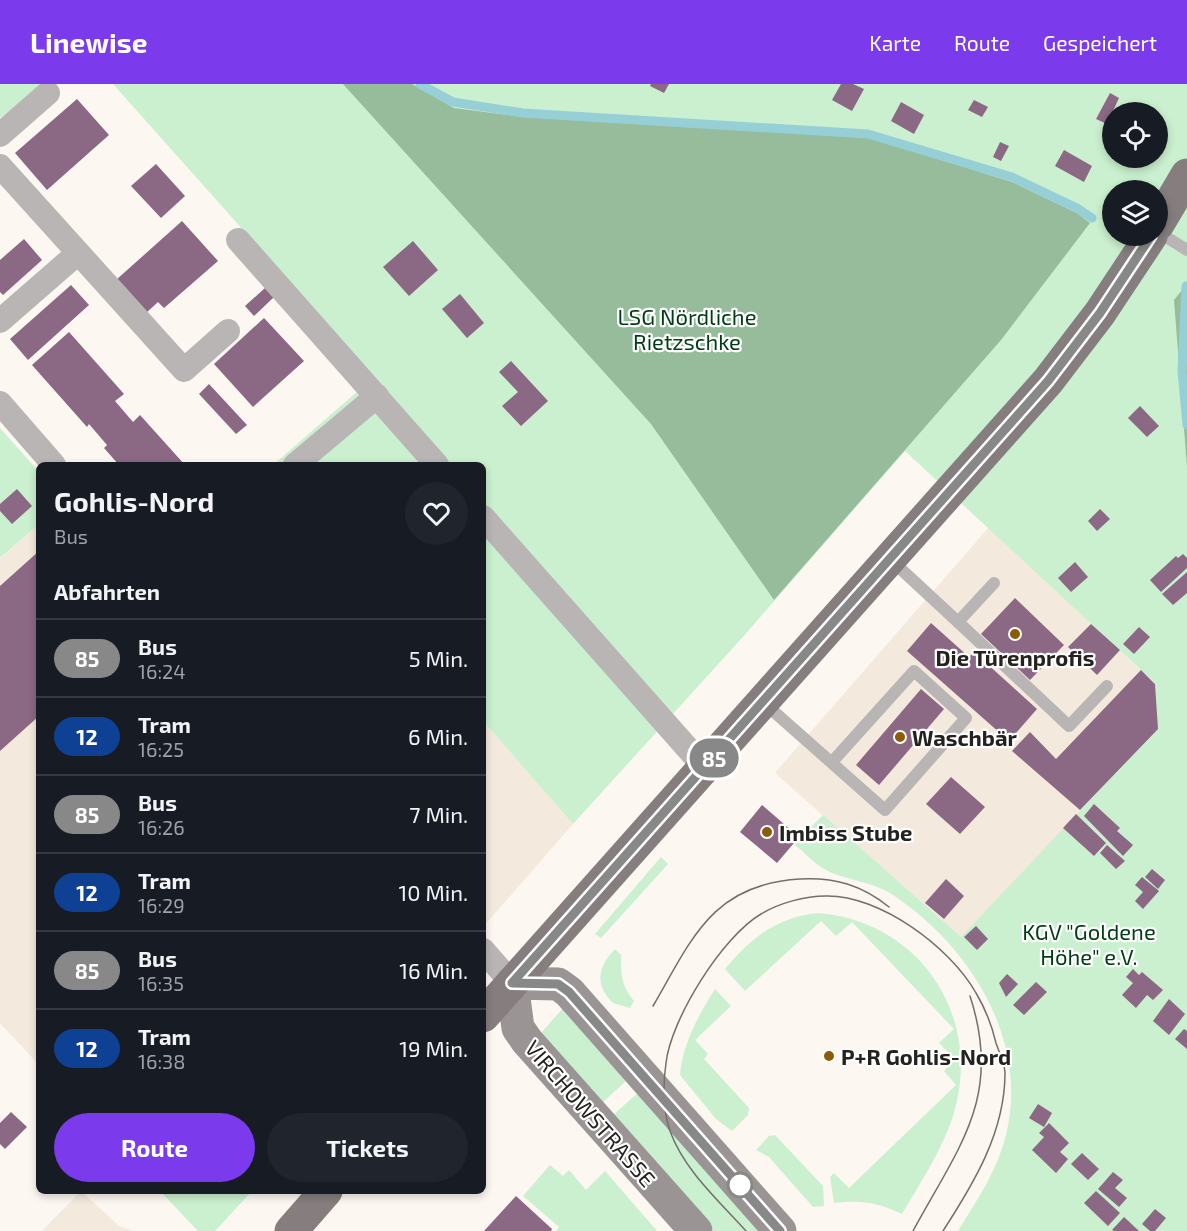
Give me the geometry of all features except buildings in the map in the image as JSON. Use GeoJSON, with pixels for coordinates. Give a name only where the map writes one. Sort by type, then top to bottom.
{"type":"FeatureCollection","features":[{"type":"Feature","properties":{"kind":"main road"},"geometry":{"type":"LineString","coordinates":[[1168,207],[1187,175]]}},
{"type":"Feature","properties":{"kind":"main road"},"geometry":{"type":"LineString","coordinates":[[486,1013],[1048,381],[1100,313],[1144,246]]}},
{"type":"Feature","properties":{"kind":"main road"},"geometry":{"type":"LineString","coordinates":[[512,983],[558,984],[569,992],[780,1231]]}},
{"type":"Feature","properties":{"kind":"main road","name":"VIRCHOWSTRASSE"},"geometry":{"type":"LineString","coordinates":[[512,983],[518,1028],[527,1041],[696,1231]]}},
{"type":"Feature","properties":{"kind":"main road"},"geometry":{"type":"LineString","coordinates":[[291,1231],[323,1194]]}},
{"type":"Feature","properties":{"kind":"street"},"geometry":{"type":"LineString","coordinates":[[0,135],[48,93]]}},
{"type":"Feature","properties":{"kind":"street"},"geometry":{"type":"LineString","coordinates":[[0,166],[184,370],[228,331]]}},
{"type":"Feature","properties":{"kind":"street"},"geometry":{"type":"LineString","coordinates":[[238,240],[434,462]]}},
{"type":"Feature","properties":{"kind":"street"},"geometry":{"type":"LineString","coordinates":[[0,321],[78,253]]}},
{"type":"Feature","properties":{"kind":"street"},"geometry":{"type":"LineString","coordinates":[[299,462],[376,396]]}},
{"type":"Feature","properties":{"kind":"street"},"geometry":{"type":"LineString","coordinates":[[0,403],[51,462]]}},
{"type":"Feature","properties":{"kind":"street"},"geometry":{"type":"LineString","coordinates":[[486,520],[705,768]]}},
{"type":"Feature","properties":{"kind":"street"},"geometry":{"type":"LineString","coordinates":[[486,953],[512,983]]}},
{"type":"Feature","properties":{"kind":"lane"},"geometry":{"type":"LineString","coordinates":[[1168,238],[1187,250]]}},
{"type":"Feature","properties":{"kind":"lane"},"geometry":{"type":"LineString","coordinates":[[890,559],[1070,726],[1107,686]]}},
{"type":"Feature","properties":{"kind":"lane"},"geometry":{"type":"LineString","coordinates":[[958,622],[994,583]]}},
{"type":"Feature","properties":{"kind":"lane"},"geometry":{"type":"LineString","coordinates":[[763,702],[885,810],[966,718],[914,671],[832,762]]}},
{"type":"Feature","properties":{"kind":"shaded area"},"geometry":{"type":"Polygon","coordinates":[[[36,527],[36,1062],[0,1023],[0,559],[36,527]]]}},
{"type":"Feature","properties":{"kind":"shaded area"},"geometry":{"type":"Polygon","coordinates":[[[989,527],[1155,684],[1158,729],[961,938],[775,773],[989,527]]]}},
{"type":"Feature","properties":{"kind":"shaded area"},"geometry":{"type":"Polygon","coordinates":[[[486,724],[573,824],[486,924],[486,724]]]}},
{"type":"Feature","properties":{"kind":"shaded area"},"geometry":{"type":"Polygon","coordinates":[[[78,1194],[84,1194],[119,1226],[133,1231],[42,1231],[78,1194]]]}},
{"type":"Feature","properties":{"kind":"green space"},"geometry":{"type":"Polygon","coordinates":[[[0,84],[46,84],[0,118],[0,84]]]}},
{"type":"Feature","properties":{"kind":"green space","name":"LSG Nördliche Rietzschke"},"geometry":{"type":"Polygon","coordinates":[[[113,84],[1187,84],[1187,1231],[958,1231],[992,1173],[1008,1126],[1011,1087],[1006,1049],[994,1013],[976,979],[952,947],[924,919],[885,890],[834,874],[813,861],[794,844],[823,815],[961,937],[1157,729],[1155,683],[905,451],[741,639],[573,824],[486,724],[486,462],[276,462],[374,377],[113,84]]]}},
{"type":"Feature","properties":{"kind":"green space"},"geometry":{"type":"Polygon","coordinates":[[[343,84],[412,84],[454,108],[523,117],[869,137],[1012,182],[1077,213],[1090,223],[1001,340],[774,600],[651,424],[343,84]]]}},
{"type":"Feature","properties":{"kind":"green space"},"geometry":{"type":"Polygon","coordinates":[[[1187,284],[1187,467],[1174,300],[1187,284]]]}},
{"type":"Feature","properties":{"kind":"green space"},"geometry":{"type":"Polygon","coordinates":[[[0,428],[36,469],[36,527],[0,558],[0,428]]]}},
{"type":"Feature","properties":{"kind":"green space"},"geometry":{"type":"Polygon","coordinates":[[[661,857],[668,864],[601,938],[595,934],[661,857]]]}},
{"type":"Feature","properties":{"kind":"green space"},"geometry":{"type":"Polygon","coordinates":[[[818,913],[856,920],[888,935],[916,957],[937,983],[952,1014],[960,1048],[960,1085],[951,1122],[935,1158],[902,1214],[869,1203],[834,1203],[830,1177],[834,1173],[849,1188],[956,1085],[944,1071],[955,1059],[939,1043],[954,1029],[852,922],[836,936],[821,921],[745,991],[725,969],[755,939],[777,924],[803,915],[818,913]]]}},
{"type":"Feature","properties":{"kind":"green space"},"geometry":{"type":"Polygon","coordinates":[[[615,949],[621,955],[624,985],[634,1001],[630,1008],[613,1003],[601,982],[602,969],[615,949]]]}},
{"type":"Feature","properties":{"kind":"green space"},"geometry":{"type":"Polygon","coordinates":[[[715,989],[731,1006],[695,1040],[708,1054],[704,1059],[749,1108],[748,1115],[732,1131],[716,1119],[680,1075],[684,1052],[692,1030],[715,989]]]}},
{"type":"Feature","properties":{"kind":"green space"},"geometry":{"type":"Polygon","coordinates":[[[565,1006],[629,1078],[600,1105],[540,1034],[565,1006]]]}},
{"type":"Feature","properties":{"kind":"green space"},"geometry":{"type":"Polygon","coordinates":[[[640,1091],[765,1231],[714,1231],[612,1116],[640,1091]]]}},
{"type":"Feature","properties":{"kind":"green space"},"geometry":{"type":"Polygon","coordinates":[[[775,1135],[823,1186],[824,1206],[813,1207],[769,1157],[756,1150],[769,1136],[775,1135]]]}},
{"type":"Feature","properties":{"kind":"green space"},"geometry":{"type":"Polygon","coordinates":[[[550,1165],[563,1176],[569,1170],[586,1190],[605,1171],[657,1231],[556,1231],[559,1227],[523,1196],[550,1165]]]}},
{"type":"Feature","properties":{"kind":"green space"},"geometry":{"type":"Polygon","coordinates":[[[163,1194],[249,1194],[215,1231],[198,1231],[163,1194]]]}},
{"type":"Feature","properties":{"kind":"waterway"},"geometry":{"type":"LineString","coordinates":[[420,84],[453,102],[523,113],[868,134],[1012,177],[1077,208],[1092,218]]}},
{"type":"Feature","properties":{"kind":"waterway"},"geometry":{"type":"LineString","coordinates":[[1186,286],[1182,371],[1187,425]]}},
{"type":"Feature","properties":{"kind":"tram line"},"geometry":{"type":"LineString","coordinates":[[653,1006],[693,938],[708,919],[725,904],[745,892],[770,883],[824,879],[858,888],[889,907]]}},
{"type":"Feature","properties":{"kind":"tram line"},"geometry":{"type":"LineString","coordinates":[[746,1231],[693,1172],[670,1131],[664,1088],[670,1045],[677,1024],[701,981],[730,941],[746,925],[761,914],[784,903],[826,896],[847,898],[869,904],[912,927],[949,958],[964,976],[979,999],[990,1024],[1005,1069],[1000,1116],[986,1156],[943,1231]]}},
{"type":"Feature","properties":{"kind":"tram line"},"geometry":{"type":"LineString","coordinates":[[913,1231],[960,1146],[979,1092],[981,1063],[979,1032],[970,996]]}},
{"type":"Feature","properties":{"kind":"bus line","name":"85"},"geometry":{"type":"LineString","coordinates":[[780,1231],[569,992],[558,984],[512,983],[1048,381],[1100,313],[1144,246]]}},
{"type":"Feature","properties":{"kind":"place","name":"Die Türenprofis"},"geometry":{"type":"Point","coordinates":[1015,634]}},
{"type":"Feature","properties":{"kind":"place","name":"Waschbär"},"geometry":{"type":"Point","coordinates":[900,737]}},
{"type":"Feature","properties":{"kind":"place","name":"Imbiss Stube"},"geometry":{"type":"Point","coordinates":[767,832]}},
{"type":"Feature","properties":{"kind":"place","name":"P+R Gohlis-Nord"},"geometry":{"type":"Point","coordinates":[829,1056]}},
{"type":"Feature","properties":{"kind":"park label","name":"KGV \"Goldene Höhe\" e.V."},"geometry":{"type":"Point","coordinates":[1089,944]}}]}
